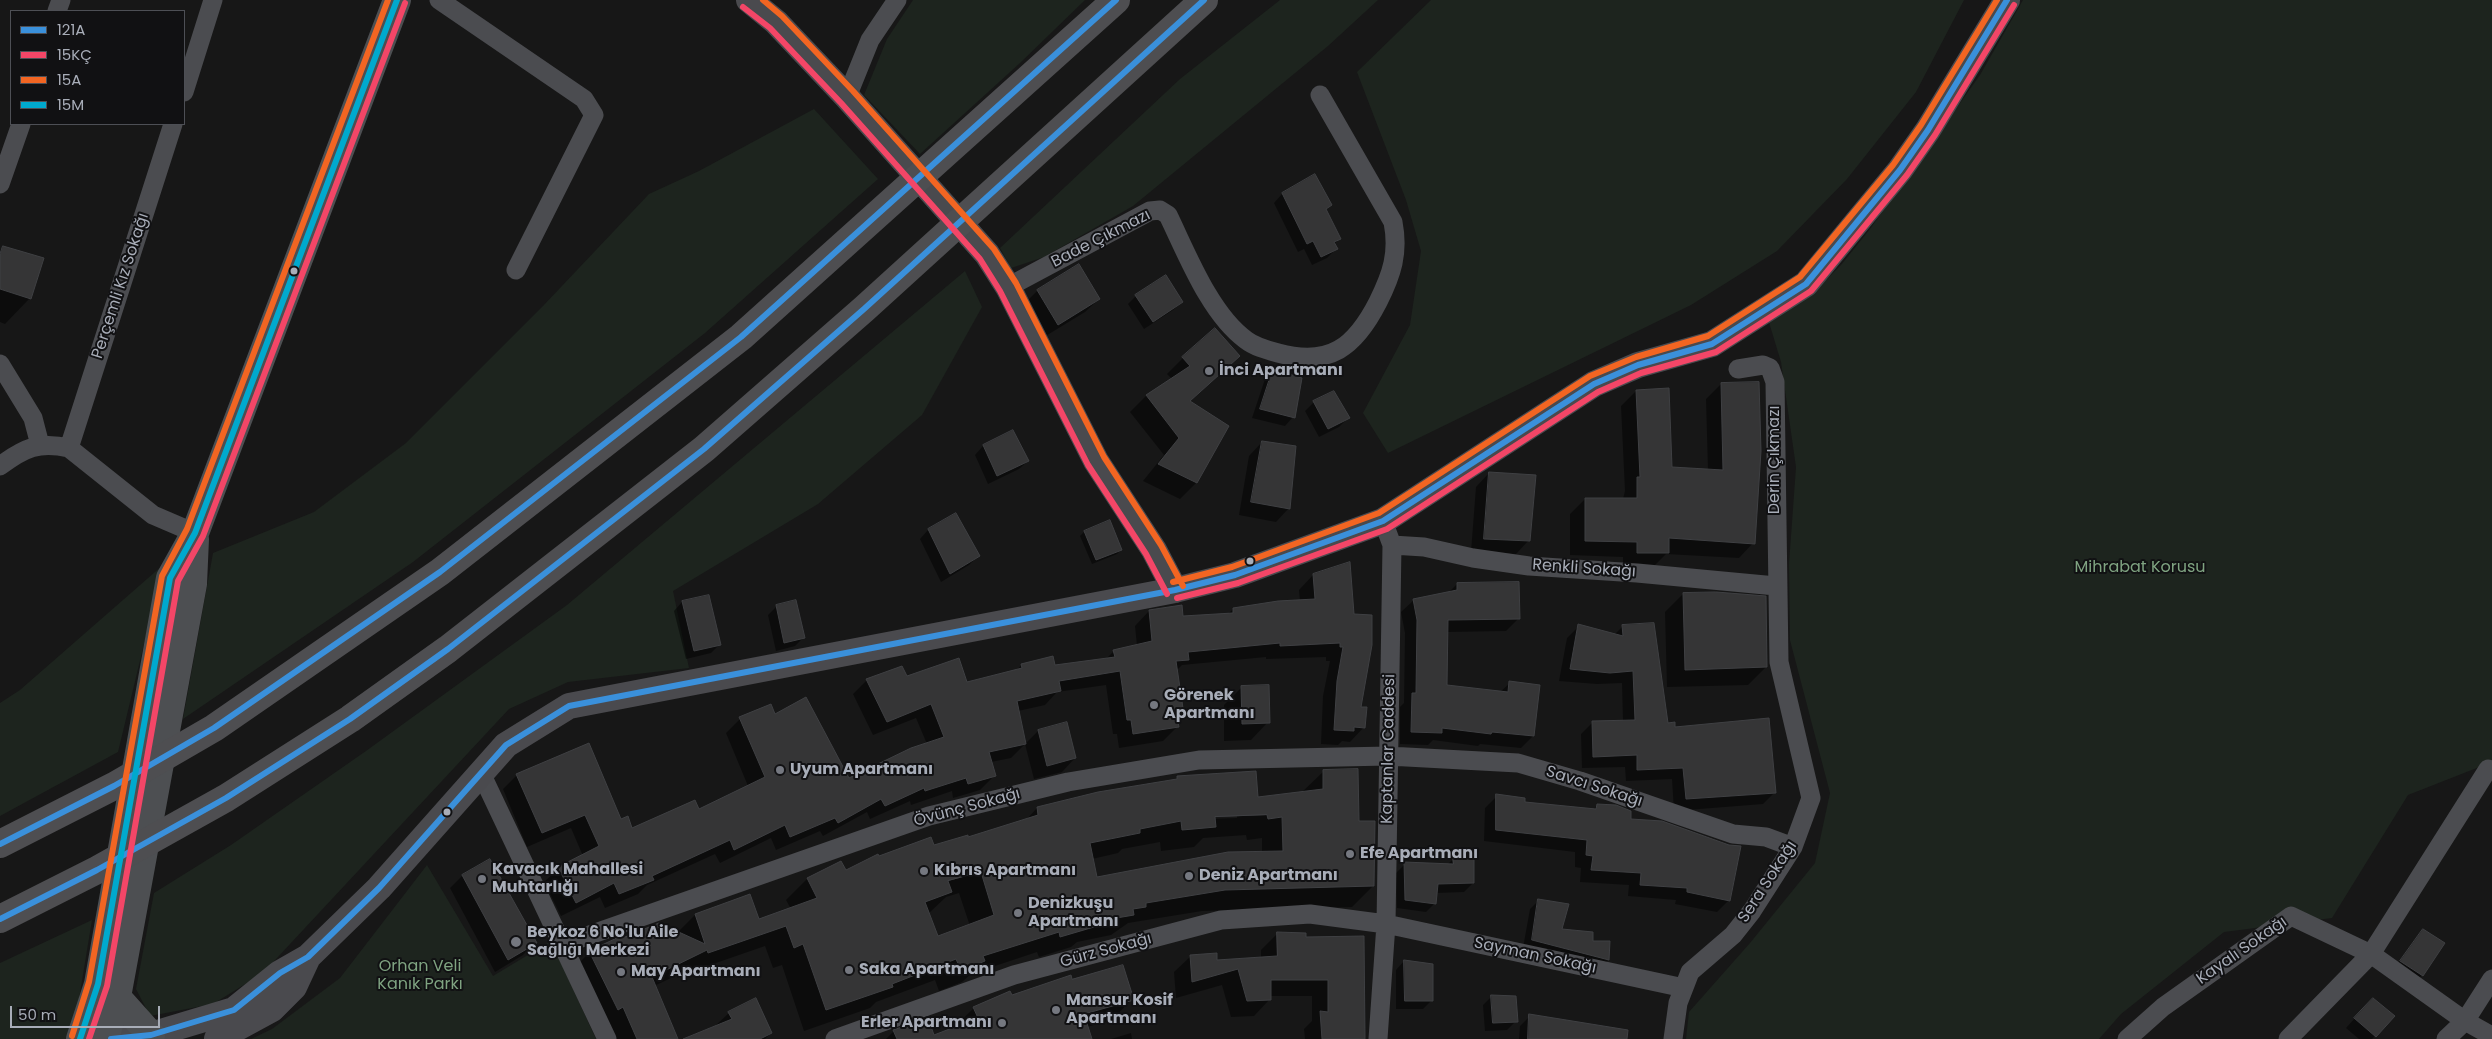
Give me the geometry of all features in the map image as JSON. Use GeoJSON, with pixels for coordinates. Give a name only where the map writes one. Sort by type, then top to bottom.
{"type":"FeatureCollection","features":[{"type":"Feature","properties":{"kind":"highway"},"geometry":{"type":"LineString","coordinates":[[0,844],[114,786],[214,728],[440,572],[741,337],[1116,0]]}},
{"type":"Feature","properties":{"kind":"highway"},"geometry":{"type":"LineString","coordinates":[[0,919],[97,870],[226,798],[350,719],[448,649],[704,449],[879,296],[1204,0]]}},
{"type":"Feature","properties":{"kind":"main road"},"geometry":{"type":"LineString","coordinates":[[105,1039],[112,985],[182,581],[195,533],[397,0]]}},
{"type":"Feature","properties":{"kind":"main road"},"geometry":{"type":"LineString","coordinates":[[749,0],[776,22],[847,97],[881,138],[987,254],[1008,287],[1096,461],[1154,550],[1175,590]]}},
{"type":"Feature","properties":{"kind":"main road"},"geometry":{"type":"LineString","coordinates":[[111,1039],[151,1035],[234,1010],[280,972],[308,957],[379,888],[506,745],[569,706],[1175,590],[1235,575],[1383,521],[1594,384],[1638,365],[1712,344],[1806,284],[1900,170],[1928,130],[2007,0]]}},
{"type":"Feature","properties":{"kind":"main road"},"geometry":{"type":"LineString","coordinates":[[217,1039],[272,1010],[294,987],[308,957]]}},
{"type":"Feature","properties":{"kind":"main road"},"geometry":{"type":"LineString","coordinates":[[112,985],[151,1035]]}},
{"type":"Feature","properties":{"kind":"main road"},"geometry":{"type":"LineString","coordinates":[[80,1039],[112,985]]}},
{"type":"Feature","properties":{"kind":"street"},"geometry":{"type":"LineString","coordinates":[[185,89],[213,0]]}},
{"type":"Feature","properties":{"kind":"street"},"geometry":{"type":"LineString","coordinates":[[439,0],[584,99],[594,115],[516,270]]}},
{"type":"Feature","properties":{"kind":"street"},"geometry":{"type":"LineString","coordinates":[[847,97],[870,40],[897,0]]}},
{"type":"Feature","properties":{"kind":"street","name":"Bade Çıkmazı"},"geometry":{"type":"LineString","coordinates":[[1008,287],[1150,211],[1160,210],[1168,215],[1207,294],[1246,340],[1257,347],[1304,358],[1336,351],[1353,341],[1369,319],[1390,278],[1395,261],[1396,236],[1393,222],[1320,95]]}},
{"type":"Feature","properties":{"kind":"street"},"geometry":{"type":"LineString","coordinates":[[0,184],[21,125]]}},
{"type":"Feature","properties":{"kind":"street","name":"Perçemli Kız Sokağı"},"geometry":{"type":"LineString","coordinates":[[69,448],[173,125]]}},
{"type":"Feature","properties":{"kind":"street"},"geometry":{"type":"LineString","coordinates":[[0,364],[33,418],[40,445]]}},
{"type":"Feature","properties":{"kind":"street","name":"Derin Çıkmazı"},"geometry":{"type":"LineString","coordinates":[[1738,369],[1763,365],[1770,368],[1775,382],[1776,586]]}},
{"type":"Feature","properties":{"kind":"street"},"geometry":{"type":"LineString","coordinates":[[0,466],[21,450],[40,445],[53,444],[69,448],[153,515],[195,533]]}},
{"type":"Feature","properties":{"kind":"street","name":"Kaptanlar Caddesi"},"geometry":{"type":"LineString","coordinates":[[1378,1039],[1386,924],[1392,545],[1383,521]]}},
{"type":"Feature","properties":{"kind":"street","name":"Renkli Sokağı"},"geometry":{"type":"LineString","coordinates":[[1392,545],[1424,547],[1472,558],[1529,566],[1637,573],[1776,586]]}},
{"type":"Feature","properties":{"kind":"street","name":"Sera Sokağı"},"geometry":{"type":"LineString","coordinates":[[1673,1039],[1678,1003],[1690,972],[1733,934],[1747,917],[1793,847],[1810,798],[1778,662],[1776,586]]}},
{"type":"Feature","properties":{"kind":"street","name":"Savcı Sokağı"},"geometry":{"type":"LineString","coordinates":[[1388,756],[1518,763],[1588,784],[1733,834],[1766,837],[1793,847]]}},
{"type":"Feature","properties":{"kind":"street","name":"Övünç Sokağı"},"geometry":{"type":"LineString","coordinates":[[564,944],[929,816],[1068,782],[1199,760],[1388,756]]}},
{"type":"Feature","properties":{"kind":"street"},"geometry":{"type":"LineString","coordinates":[[2288,1039],[2371,954],[2488,769]]}},
{"type":"Feature","properties":{"kind":"street"},"geometry":{"type":"LineString","coordinates":[[481,773],[564,944],[607,1039]]}},
{"type":"Feature","properties":{"kind":"street","name":"Gürz Sokağı"},"geometry":{"type":"LineString","coordinates":[[835,1039],[1014,975],[1222,920],[1310,914],[1386,924]]}},
{"type":"Feature","properties":{"kind":"street","name":"Kayalı Sokağı"},"geometry":{"type":"LineString","coordinates":[[2127,1039],[2162,1007],[2291,916],[2371,954],[2465,1021],[2492,1036]]}},
{"type":"Feature","properties":{"kind":"street","name":"Sayman Sokağı"},"geometry":{"type":"LineString","coordinates":[[1386,924],[1684,988]]}},
{"type":"Feature","properties":{"kind":"street"},"geometry":{"type":"LineString","coordinates":[[2446,1039],[2465,1021],[2492,979]]}},
{"type":"Feature","properties":{"kind":"green space"},"geometry":{"type":"Polygon","coordinates":[[[913,0],[1085,0],[1020,63],[920,154],[864,95],[887,39],[913,0]]]}},
{"type":"Feature","properties":{"kind":"green space"},"geometry":{"type":"Polygon","coordinates":[[[1280,0],[1378,0],[1328,46],[1133,206],[1044,257],[1011,268],[1000,248],[1180,79],[1280,0]]]}},
{"type":"Feature","properties":{"kind":"green space"},"geometry":{"type":"Polygon","coordinates":[[[1431,0],[1964,0],[1916,92],[1847,179],[1777,251],[1691,305],[1388,453],[1363,413],[1410,325],[1421,251],[1406,200],[1357,72],[1431,0]]]}},
{"type":"Feature","properties":{"kind":"green space","name":"Mihrabat Korusu"},"geometry":{"type":"Polygon","coordinates":[[[2023,0],[2492,0],[2492,762],[2408,795],[2332,918],[2224,932],[2121,1014],[2099,1039],[1686,1039],[1689,1012],[1750,943],[1815,863],[1830,793],[1790,640],[1789,564],[1796,467],[1781,362],[1768,319],[1819,287],[1841,265],[1870,229],[1980,75],[2023,0]]]}},
{"type":"Feature","properties":{"kind":"green space"},"geometry":{"type":"Polygon","coordinates":[[[814,109],[878,179],[705,333],[413,562],[183,719],[213,553],[314,512],[406,443],[543,306],[649,194],[699,171],[814,109]]]}},
{"type":"Feature","properties":{"kind":"green space"},"geometry":{"type":"Polygon","coordinates":[[[965,271],[982,307],[922,415],[818,504],[673,591],[689,668],[568,682],[509,709],[263,973],[213,1004],[150,1016],[136,989],[154,893],[231,845],[366,751],[567,605],[965,271]]]}},
{"type":"Feature","properties":{"kind":"green space"},"geometry":{"type":"Polygon","coordinates":[[[163,565],[118,752],[0,816],[0,703],[20,690],[163,565]]]}},
{"type":"Feature","properties":{"kind":"green space","name":"Orhan Veli Kanık Parkı"},"geometry":{"type":"Polygon","coordinates":[[[427,865],[493,976],[551,941],[596,1039],[251,1039],[272,1029],[340,978],[427,865]]]}},
{"type":"Feature","properties":{"kind":"green space"},"geometry":{"type":"Polygon","coordinates":[[[92,920],[74,1029],[66,1039],[0,1039],[0,963],[92,920]]]}},
{"type":"Feature","properties":{"kind":"building"},"geometry":{"type":"Polygon","coordinates":[[[1315,174],[1332,205],[1326,209],[1341,239],[1334,242],[1338,249],[1321,257],[1313,241],[1307,244],[1282,193],[1315,174]]]}},
{"type":"Feature","properties":{"kind":"building"},"geometry":{"type":"Polygon","coordinates":[[[3,246],[44,258],[31,299],[0,289],[0,254],[3,246]]]}},
{"type":"Feature","properties":{"kind":"building"},"geometry":{"type":"Polygon","coordinates":[[[1079,264],[1100,299],[1058,325],[1037,290],[1079,264]]]}},
{"type":"Feature","properties":{"kind":"building"},"geometry":{"type":"Polygon","coordinates":[[[1166,275],[1183,302],[1153,322],[1135,295],[1166,275]]]}},
{"type":"Feature","properties":{"kind":"building"},"geometry":{"type":"Polygon","coordinates":[[[1215,328],[1240,356],[1190,401],[1229,426],[1197,483],[1158,464],[1179,438],[1146,395],[1190,366],[1182,357],[1215,328]]]}},
{"type":"Feature","properties":{"kind":"building"},"geometry":{"type":"Polygon","coordinates":[[[1273,369],[1302,378],[1295,418],[1260,409],[1273,369]]]}},
{"type":"Feature","properties":{"kind":"building"},"geometry":{"type":"Polygon","coordinates":[[[1759,382],[1761,451],[1755,544],[1669,538],[1669,553],[1637,553],[1637,542],[1585,541],[1585,498],[1637,498],[1637,477],[1640,477],[1636,390],[1669,388],[1672,467],[1723,470],[1721,383],[1759,382]]]}},
{"type":"Feature","properties":{"kind":"building"},"geometry":{"type":"Polygon","coordinates":[[[1334,391],[1350,418],[1328,429],[1313,401],[1334,391]]]}},
{"type":"Feature","properties":{"kind":"building"},"geometry":{"type":"Polygon","coordinates":[[[1013,430],[1029,461],[997,476],[983,445],[1013,430]]]}},
{"type":"Feature","properties":{"kind":"building"},"geometry":{"type":"Polygon","coordinates":[[[1262,441],[1296,446],[1290,509],[1251,502],[1262,441]]]}},
{"type":"Feature","properties":{"kind":"building"},"geometry":{"type":"Polygon","coordinates":[[[1489,472],[1536,475],[1530,541],[1484,539],[1489,472]]]}},
{"type":"Feature","properties":{"kind":"building"},"geometry":{"type":"Polygon","coordinates":[[[956,513],[980,556],[950,574],[928,529],[956,513]]]}},
{"type":"Feature","properties":{"kind":"building"},"geometry":{"type":"Polygon","coordinates":[[[1110,520],[1122,550],[1096,560],[1084,531],[1110,520]]]}},
{"type":"Feature","properties":{"kind":"building"},"geometry":{"type":"Polygon","coordinates":[[[1350,562],[1354,614],[1372,615],[1372,645],[1361,707],[1367,707],[1365,728],[1354,727],[1354,731],[1334,730],[1337,681],[1343,647],[1340,647],[1340,643],[1280,646],[1280,643],[1188,652],[1189,660],[1176,661],[1184,715],[1177,716],[1179,727],[1133,734],[1131,720],[1127,720],[1120,671],[1059,681],[1061,691],[1017,701],[1026,744],[989,752],[996,776],[968,784],[966,778],[925,791],[924,788],[885,806],[881,799],[838,823],[835,818],[790,837],[785,825],[734,850],[730,840],[652,876],[654,880],[619,894],[614,883],[576,903],[558,867],[599,846],[585,815],[542,833],[516,774],[589,743],[621,819],[628,816],[632,828],[695,800],[699,809],[765,777],[739,717],[771,704],[775,714],[806,697],[849,778],[911,748],[944,737],[931,704],[887,722],[866,679],[902,666],[907,676],[959,658],[967,682],[1022,668],[1021,664],[1053,656],[1055,665],[1115,657],[1113,650],[1152,641],[1149,610],[1182,605],[1183,616],[1233,613],[1233,608],[1278,601],[1315,599],[1313,574],[1350,562]]]}},
{"type":"Feature","properties":{"kind":"building"},"geometry":{"type":"Polygon","coordinates":[[[1519,582],[1520,619],[1448,620],[1447,685],[1508,692],[1509,681],[1540,685],[1534,736],[1492,732],[1491,734],[1442,728],[1442,733],[1411,732],[1412,693],[1416,693],[1417,620],[1413,599],[1457,590],[1457,583],[1519,582]]]}},
{"type":"Feature","properties":{"kind":"building"},"geometry":{"type":"Polygon","coordinates":[[[1716,592],[1766,596],[1767,667],[1685,670],[1683,593],[1716,592]]]}},
{"type":"Feature","properties":{"kind":"building"},"geometry":{"type":"Polygon","coordinates":[[[709,595],[721,645],[694,651],[682,601],[709,595]]]}},
{"type":"Feature","properties":{"kind":"building"},"geometry":{"type":"Polygon","coordinates":[[[796,600],[805,638],[784,643],[776,605],[796,600]]]}},
{"type":"Feature","properties":{"kind":"building"},"geometry":{"type":"Polygon","coordinates":[[[1654,623],[1668,723],[1675,722],[1675,727],[1769,718],[1776,793],[1686,799],[1683,768],[1637,770],[1637,755],[1593,757],[1592,721],[1635,720],[1633,671],[1610,673],[1570,669],[1578,624],[1623,636],[1622,625],[1654,623]]]}},
{"type":"Feature","properties":{"kind":"building"},"geometry":{"type":"Polygon","coordinates":[[[1269,685],[1270,723],[1242,724],[1241,686],[1269,685]]]}},
{"type":"Feature","properties":{"kind":"building"},"geometry":{"type":"Polygon","coordinates":[[[1067,722],[1076,758],[1047,766],[1038,730],[1067,722]]]}},
{"type":"Feature","properties":{"kind":"building"},"geometry":{"type":"Polygon","coordinates":[[[1358,769],[1359,821],[1375,821],[1374,886],[1225,890],[1146,903],[1146,907],[1133,909],[1134,915],[1093,922],[1094,927],[1060,937],[1059,932],[983,956],[985,961],[961,971],[956,959],[892,984],[893,987],[826,1010],[803,944],[794,948],[786,926],[708,953],[707,950],[652,977],[678,1039],[637,1039],[623,1007],[618,1010],[589,951],[624,935],[625,937],[659,923],[705,944],[695,914],[750,894],[759,919],[817,898],[807,878],[841,861],[846,870],[878,854],[879,856],[931,837],[934,845],[968,835],[968,837],[1038,815],[1037,807],[1098,792],[1177,779],[1177,776],[1256,771],[1258,797],[1323,789],[1323,770],[1358,769]],[[1267,815],[1215,817],[1216,827],[1182,830],[1181,821],[1140,829],[1140,833],[1090,843],[1097,877],[1228,852],[1283,851],[1282,817],[1268,819],[1267,815]],[[981,872],[948,881],[952,892],[925,902],[938,936],[994,915],[981,872]]]}},
{"type":"Feature","properties":{"kind":"building"},"geometry":{"type":"Polygon","coordinates":[[[1496,794],[1525,798],[1525,802],[1596,809],[1597,804],[1616,805],[1631,811],[1631,819],[1662,821],[1729,845],[1741,846],[1730,901],[1687,892],[1687,888],[1640,885],[1641,873],[1591,870],[1593,856],[1586,855],[1587,840],[1496,830],[1496,794]]]}},
{"type":"Feature","properties":{"kind":"building"},"geometry":{"type":"Polygon","coordinates":[[[1453,858],[1474,858],[1474,883],[1438,884],[1436,904],[1405,900],[1404,862],[1453,864],[1453,858]]]}},
{"type":"Feature","properties":{"kind":"building"},"geometry":{"type":"Polygon","coordinates":[[[490,859],[537,943],[508,960],[462,875],[490,859]]]}},
{"type":"Feature","properties":{"kind":"building"},"geometry":{"type":"Polygon","coordinates":[[[1538,899],[1569,904],[1562,929],[1593,932],[1593,941],[1610,941],[1609,960],[1532,940],[1538,899]]]}},
{"type":"Feature","properties":{"kind":"building"},"geometry":{"type":"Polygon","coordinates":[[[2423,929],[2445,943],[2423,976],[2400,961],[2423,929]]]}},
{"type":"Feature","properties":{"kind":"building"},"geometry":{"type":"Polygon","coordinates":[[[1277,932],[1306,933],[1306,937],[1364,936],[1365,1039],[1322,1039],[1320,1011],[1328,1012],[1328,980],[1271,980],[1271,1000],[1247,1001],[1238,969],[1192,982],[1190,955],[1217,953],[1217,960],[1277,956],[1277,932]]]}},
{"type":"Feature","properties":{"kind":"building"},"geometry":{"type":"Polygon","coordinates":[[[1404,960],[1433,964],[1433,1001],[1405,1001],[1404,960]]]}},
{"type":"Feature","properties":{"kind":"building"},"geometry":{"type":"Polygon","coordinates":[[[1123,965],[1134,1000],[1084,1014],[1092,1039],[897,1039],[893,1030],[928,1018],[934,1035],[978,1018],[973,1007],[1010,991],[1012,995],[1071,975],[1072,979],[1123,965]]]}},
{"type":"Feature","properties":{"kind":"building"},"geometry":{"type":"Polygon","coordinates":[[[1491,995],[1516,996],[1518,1022],[1493,1023],[1491,995]]]}},
{"type":"Feature","properties":{"kind":"building"},"geometry":{"type":"Polygon","coordinates":[[[756,998],[772,1033],[760,1039],[683,1039],[732,1019],[728,1012],[756,998]]]}},
{"type":"Feature","properties":{"kind":"building"},"geometry":{"type":"Polygon","coordinates":[[[2373,998],[2395,1016],[2376,1037],[2354,1018],[2373,998]]]}},
{"type":"Feature","properties":{"kind":"building"},"geometry":{"type":"Polygon","coordinates":[[[1529,1014],[1628,1030],[1627,1039],[1528,1039],[1529,1014]]]}},
{"type":"Feature","properties":{"kind":"transit line","name":"15A"},"geometry":{"type":"LineString","coordinates":[[72,1036],[89,982],[162,576],[187,529],[388,0]]}},
{"type":"Feature","properties":{"kind":"transit line","name":"15M"},"geometry":{"type":"LineString","coordinates":[[80,1039],[98,984],[170,578],[195,533],[397,0]]}},
{"type":"Feature","properties":{"kind":"transit line","name":"15A"},"geometry":{"type":"LineString","coordinates":[[763,0],[782,16],[853,91],[994,249],[1016,283],[1104,457],[1161,545],[1183,586]]}},
{"type":"Feature","properties":{"kind":"transit line","name":"121A"},"geometry":{"type":"LineString","coordinates":[[0,844],[114,786],[214,728],[440,572],[741,337],[1116,0]]}},
{"type":"Feature","properties":{"kind":"transit line","name":"121A"},"geometry":{"type":"LineString","coordinates":[[0,919],[97,870],[226,798],[350,719],[448,649],[704,449],[864,309],[1204,0]]}},
{"type":"Feature","properties":{"kind":"transit line","name":"15A"},"geometry":{"type":"LineString","coordinates":[[1173,582],[1232,567],[1379,513],[1590,376],[1636,357],[1708,336],[1800,277],[1893,165],[1921,125],[1997,0]]}},
{"type":"Feature","properties":{"kind":"transit line","name":"121A"},"geometry":{"type":"LineString","coordinates":[[111,1039],[151,1035],[234,1010],[280,973],[308,957],[379,888],[506,745],[569,706],[1175,590],[1235,575],[1383,521],[1594,384],[1638,365],[1712,344],[1806,284],[1900,170],[1928,130],[2007,0]]}},
{"type":"Feature","properties":{"kind":"transit line","name":"15KÇ"},"geometry":{"type":"LineString","coordinates":[[89,1039],[107,986],[178,581],[203,536],[405,3]]}},
{"type":"Feature","properties":{"kind":"transit line","name":"15KÇ"},"geometry":{"type":"LineString","coordinates":[[1177,598],[1238,583],[1387,529],[1598,392],[1641,373],[1716,352],[1811,291],[1907,175],[1935,135],[2014,5]]}},
{"type":"Feature","properties":{"kind":"transit line","name":"15KÇ"},"geometry":{"type":"LineString","coordinates":[[743,7],[770,28],[841,103],[980,259],[1000,291],[1088,465],[1146,554],[1167,594]]}},
{"type":"Feature","properties":{"kind":"place","name":"İnci Apartmanı"},"geometry":{"type":"Point","coordinates":[1209,371]}},
{"type":"Feature","properties":{"kind":"place","name":"Görenek Apartmanı"},"geometry":{"type":"Point","coordinates":[1154,705]}},
{"type":"Feature","properties":{"kind":"place","name":"Uyum Apartmanı"},"geometry":{"type":"Point","coordinates":[780,770]}},
{"type":"Feature","properties":{"kind":"place","name":"Efe Apartmanı"},"geometry":{"type":"Point","coordinates":[1350,854]}},
{"type":"Feature","properties":{"kind":"place","name":"Kıbrıs Apartmanı"},"geometry":{"type":"Point","coordinates":[924,871]}},
{"type":"Feature","properties":{"kind":"place","name":"Deniz Apartmanı"},"geometry":{"type":"Point","coordinates":[1189,876]}},
{"type":"Feature","properties":{"kind":"place","name":"Kavacık Mahallesi Muhtarlığı"},"geometry":{"type":"Point","coordinates":[482,879]}},
{"type":"Feature","properties":{"kind":"place","name":"Denizkuşu Apartmanı"},"geometry":{"type":"Point","coordinates":[1018,913]}},
{"type":"Feature","properties":{"kind":"place","name":"Beykoz 6 No'lu Aile Saḡlıḡı Merkezi"},"geometry":{"type":"Point","coordinates":[516,942]}},
{"type":"Feature","properties":{"kind":"place","name":"Saka Apartmanı"},"geometry":{"type":"Point","coordinates":[849,970]}},
{"type":"Feature","properties":{"kind":"place","name":"May Apartmanı"},"geometry":{"type":"Point","coordinates":[621,972]}},
{"type":"Feature","properties":{"kind":"place","name":"Mansur Kosif Apartmanı"},"geometry":{"type":"Point","coordinates":[1056,1010]}},
{"type":"Feature","properties":{"kind":"place","name":"Erler Apartmanı"},"geometry":{"type":"Point","coordinates":[1002,1023]}}]}
